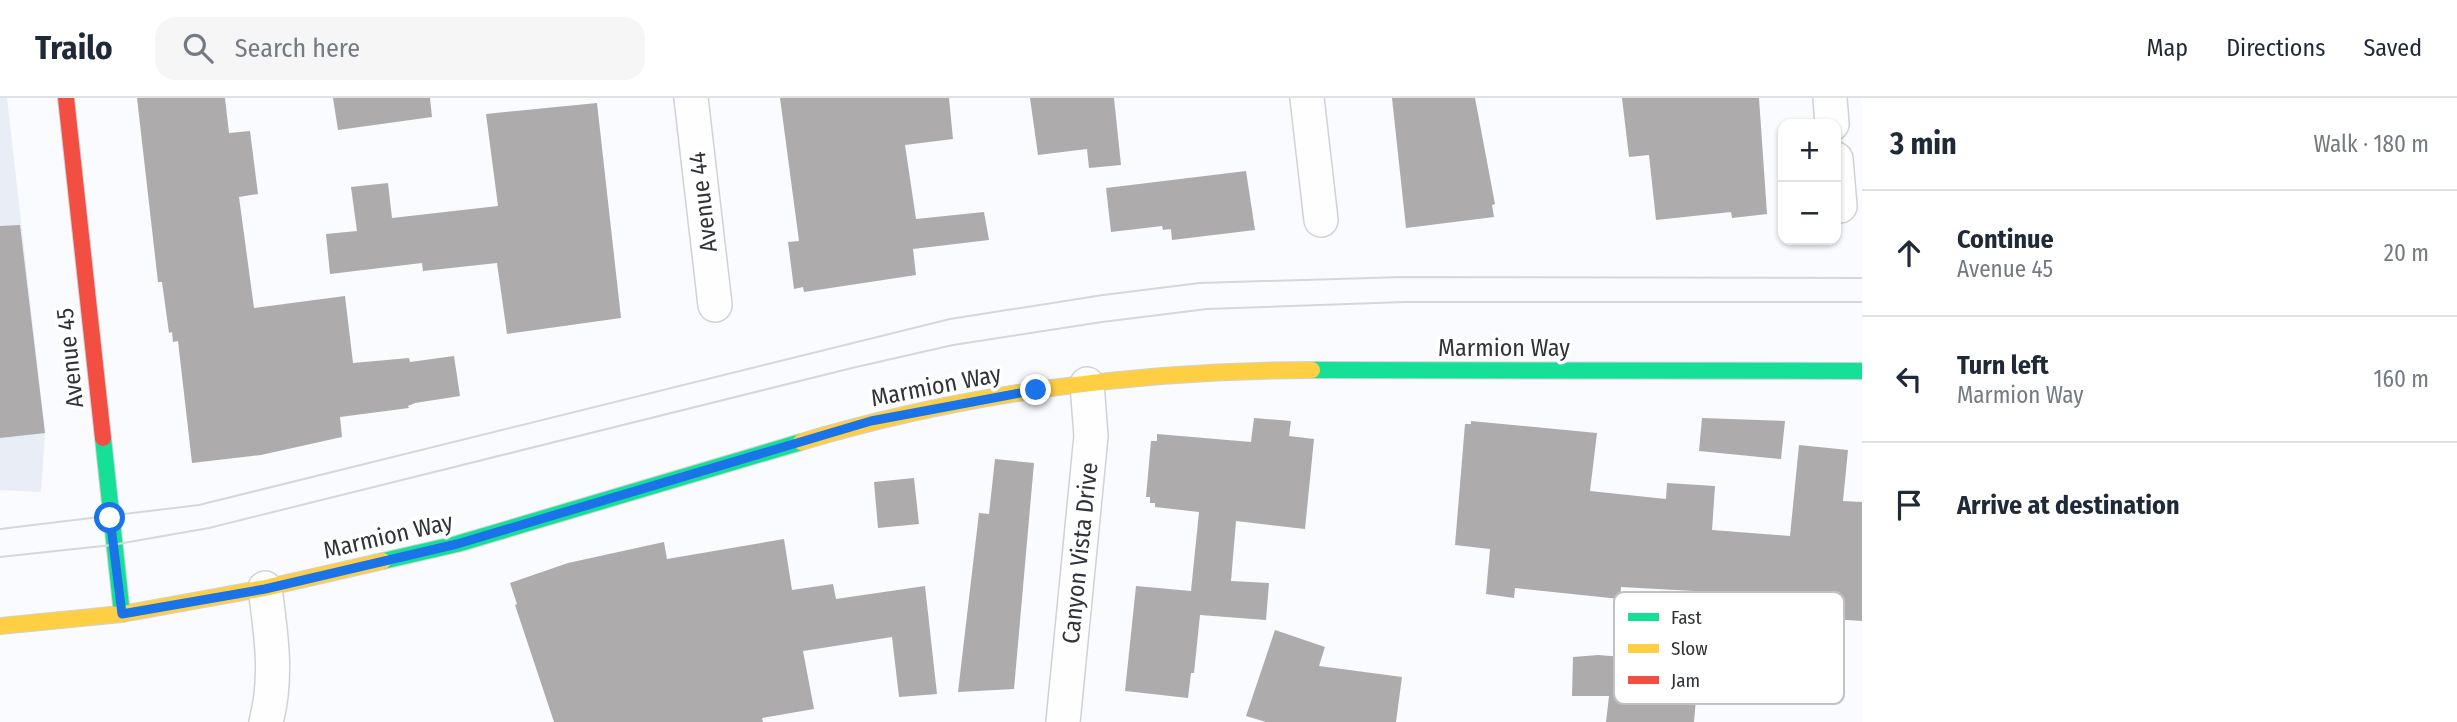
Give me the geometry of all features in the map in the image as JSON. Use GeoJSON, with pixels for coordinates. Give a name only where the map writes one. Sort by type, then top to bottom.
{"type":"FeatureCollection","features":[{"type":"Feature","properties":{"kind":"street","name":"Avenue 45"},"geometry":{"type":"LineString","coordinates":[[66,98],[122,614]]}},
{"type":"Feature","properties":{"kind":"street","name":"Avenue 44"},"geometry":{"type":"LineString","coordinates":[[691,98],[715,305]]}},
{"type":"Feature","properties":{"kind":"street"},"geometry":{"type":"LineString","coordinates":[[1307,98],[1321,220]]}},
{"type":"Feature","properties":{"kind":"street"},"geometry":{"type":"LineString","coordinates":[[1830,98],[1832,119]]}},
{"type":"Feature","properties":{"kind":"street","name":"Marmion Way"},"geometry":{"type":"LineString","coordinates":[[0,626],[122,614],[265,589],[457,544],[871,421],[1036,390],[1286,370],[1862,371]]}},
{"type":"Feature","properties":{"kind":"street","name":"Canyon Vista Drive"},"geometry":{"type":"LineString","coordinates":[[1063,722],[1091,436],[1087,384]]}},
{"type":"Feature","properties":{"kind":"street"},"geometry":{"type":"LineString","coordinates":[[265,589],[274,655],[272,696],[266,722]]}},
{"type":"Feature","properties":{"kind":"shaded area"},"geometry":{"type":"Polygon","coordinates":[[[0,98],[7,98],[45,433],[41,492],[0,490],[0,98]]]}},
{"type":"Feature","properties":{"kind":"building"},"geometry":{"type":"Polygon","coordinates":[[[137,98],[225,98],[229,133],[250,131],[258,194],[239,197],[254,308],[345,296],[353,363],[409,358],[410,362],[454,356],[460,396],[415,403],[408,406],[409,408],[340,417],[342,437],[261,455],[192,463],[178,341],[173,342],[172,332],[169,333],[162,282],[158,282],[137,98]]]}},
{"type":"Feature","properties":{"kind":"building"},"geometry":{"type":"Polygon","coordinates":[[[333,98],[430,98],[432,117],[338,130],[333,98]]]}},
{"type":"Feature","properties":{"kind":"building"},"geometry":{"type":"Polygon","coordinates":[[[780,98],[949,98],[953,139],[905,145],[916,219],[984,212],[989,240],[913,249],[916,275],[804,292],[803,287],[794,289],[788,242],[799,241],[780,98]]]}},
{"type":"Feature","properties":{"kind":"building"},"geometry":{"type":"Polygon","coordinates":[[[1030,98],[1114,98],[1121,165],[1089,168],[1087,149],[1038,155],[1030,98]]]}},
{"type":"Feature","properties":{"kind":"building"},"geometry":{"type":"Polygon","coordinates":[[[1392,98],[1475,98],[1495,204],[1492,205],[1494,217],[1406,228],[1392,98]]]}},
{"type":"Feature","properties":{"kind":"building"},"geometry":{"type":"Polygon","coordinates":[[[1622,98],[1759,98],[1767,214],[1732,218],[1731,212],[1656,220],[1649,155],[1629,157],[1622,98]]]}},
{"type":"Feature","properties":{"kind":"building"},"geometry":{"type":"Polygon","coordinates":[[[597,103],[621,318],[507,334],[497,263],[423,271],[422,263],[330,274],[326,234],[357,231],[351,187],[388,183],[392,218],[498,206],[486,114],[597,103]]]}},
{"type":"Feature","properties":{"kind":"building"},"geometry":{"type":"Polygon","coordinates":[[[1246,171],[1255,230],[1172,240],[1171,229],[1163,230],[1162,226],[1111,232],[1106,188],[1246,171]]]}},
{"type":"Feature","properties":{"kind":"building"},"geometry":{"type":"Polygon","coordinates":[[[20,225],[45,433],[0,438],[0,226],[20,225]]]}},
{"type":"Feature","properties":{"kind":"building"},"geometry":{"type":"Polygon","coordinates":[[[1254,418],[1291,421],[1289,436],[1314,439],[1305,529],[1236,521],[1231,581],[1269,583],[1266,620],[1200,615],[1194,673],[1191,673],[1188,698],[1125,691],[1136,586],[1191,591],[1199,512],[1155,507],[1155,503],[1150,503],[1150,497],[1146,497],[1151,441],[1157,441],[1157,434],[1251,442],[1254,418]]]}},
{"type":"Feature","properties":{"kind":"building"},"geometry":{"type":"Polygon","coordinates":[[[1702,418],[1785,421],[1781,459],[1699,451],[1702,418]]]}},
{"type":"Feature","properties":{"kind":"building"},"geometry":{"type":"Polygon","coordinates":[[[1471,421],[1597,433],[1590,491],[1666,499],[1667,483],[1715,486],[1712,530],[1790,536],[1799,445],[1848,450],[1843,501],[1862,502],[1862,621],[1844,620],[1844,592],[1712,592],[1621,587],[1621,592],[1614,592],[1614,598],[1515,588],[1514,598],[1486,594],[1490,549],[1455,545],[1465,424],[1471,424],[1471,421]]]}},
{"type":"Feature","properties":{"kind":"building"},"geometry":{"type":"Polygon","coordinates":[[[995,459],[1034,463],[1014,689],[958,692],[979,513],[989,514],[995,459]]]}},
{"type":"Feature","properties":{"kind":"building"},"geometry":{"type":"Polygon","coordinates":[[[914,478],[919,524],[878,528],[874,482],[914,478]]]}},
{"type":"Feature","properties":{"kind":"building"},"geometry":{"type":"Polygon","coordinates":[[[784,539],[792,590],[833,584],[836,599],[925,586],[937,694],[899,697],[892,637],[803,651],[814,709],[762,718],[763,722],[554,722],[510,583],[568,563],[664,542],[667,559],[784,539]]]}},
{"type":"Feature","properties":{"kind":"building"},"geometry":{"type":"Polygon","coordinates":[[[1275,630],[1325,647],[1319,666],[1402,677],[1396,722],[1266,722],[1246,716],[1275,630]]]}},
{"type":"Feature","properties":{"kind":"building"},"geometry":{"type":"Polygon","coordinates":[[[1614,656],[1614,704],[1696,704],[1694,722],[1606,722],[1609,696],[1572,696],[1573,657],[1614,656]]]}},
{"type":"Feature","properties":{"kind":"tram line"},"geometry":{"type":"LineString","coordinates":[[0,529],[199,505],[950,319],[1103,295],[1200,283],[1403,277],[1862,278]]}},
{"type":"Feature","properties":{"kind":"tram line"},"geometry":{"type":"LineString","coordinates":[[0,557],[112,545],[209,528],[852,368],[953,345],[1102,322],[1207,309],[1404,302],[1862,302]]}},
{"type":"Feature","properties":{"kind":"traffic: fast"},"geometry":{"type":"LineString","coordinates":[[1312,370],[1862,371]]}},
{"type":"Feature","properties":{"kind":"traffic: fast"},"geometry":{"type":"LineString","coordinates":[[103,438],[122,614]]}},
{"type":"Feature","properties":{"kind":"traffic: fast"},"geometry":{"type":"LineString","coordinates":[[383,561],[457,544],[801,442]]}},
{"type":"Feature","properties":{"kind":"traffic: slow"},"geometry":{"type":"LineString","coordinates":[[801,442],[926,410],[1054,388],[1183,374],[1312,370]]}},
{"type":"Feature","properties":{"kind":"traffic: slow"},"geometry":{"type":"LineString","coordinates":[[0,626],[122,614],[265,588],[383,561]]}},
{"type":"Feature","properties":{"kind":"traffic: jam"},"geometry":{"type":"LineString","coordinates":[[66,98],[103,438]]}},
{"type":"Feature","properties":{"kind":"route"},"geometry":{"type":"LineString","coordinates":[[110,518],[122,614],[265,589],[457,544],[871,421],[1036,390]]}}]}
